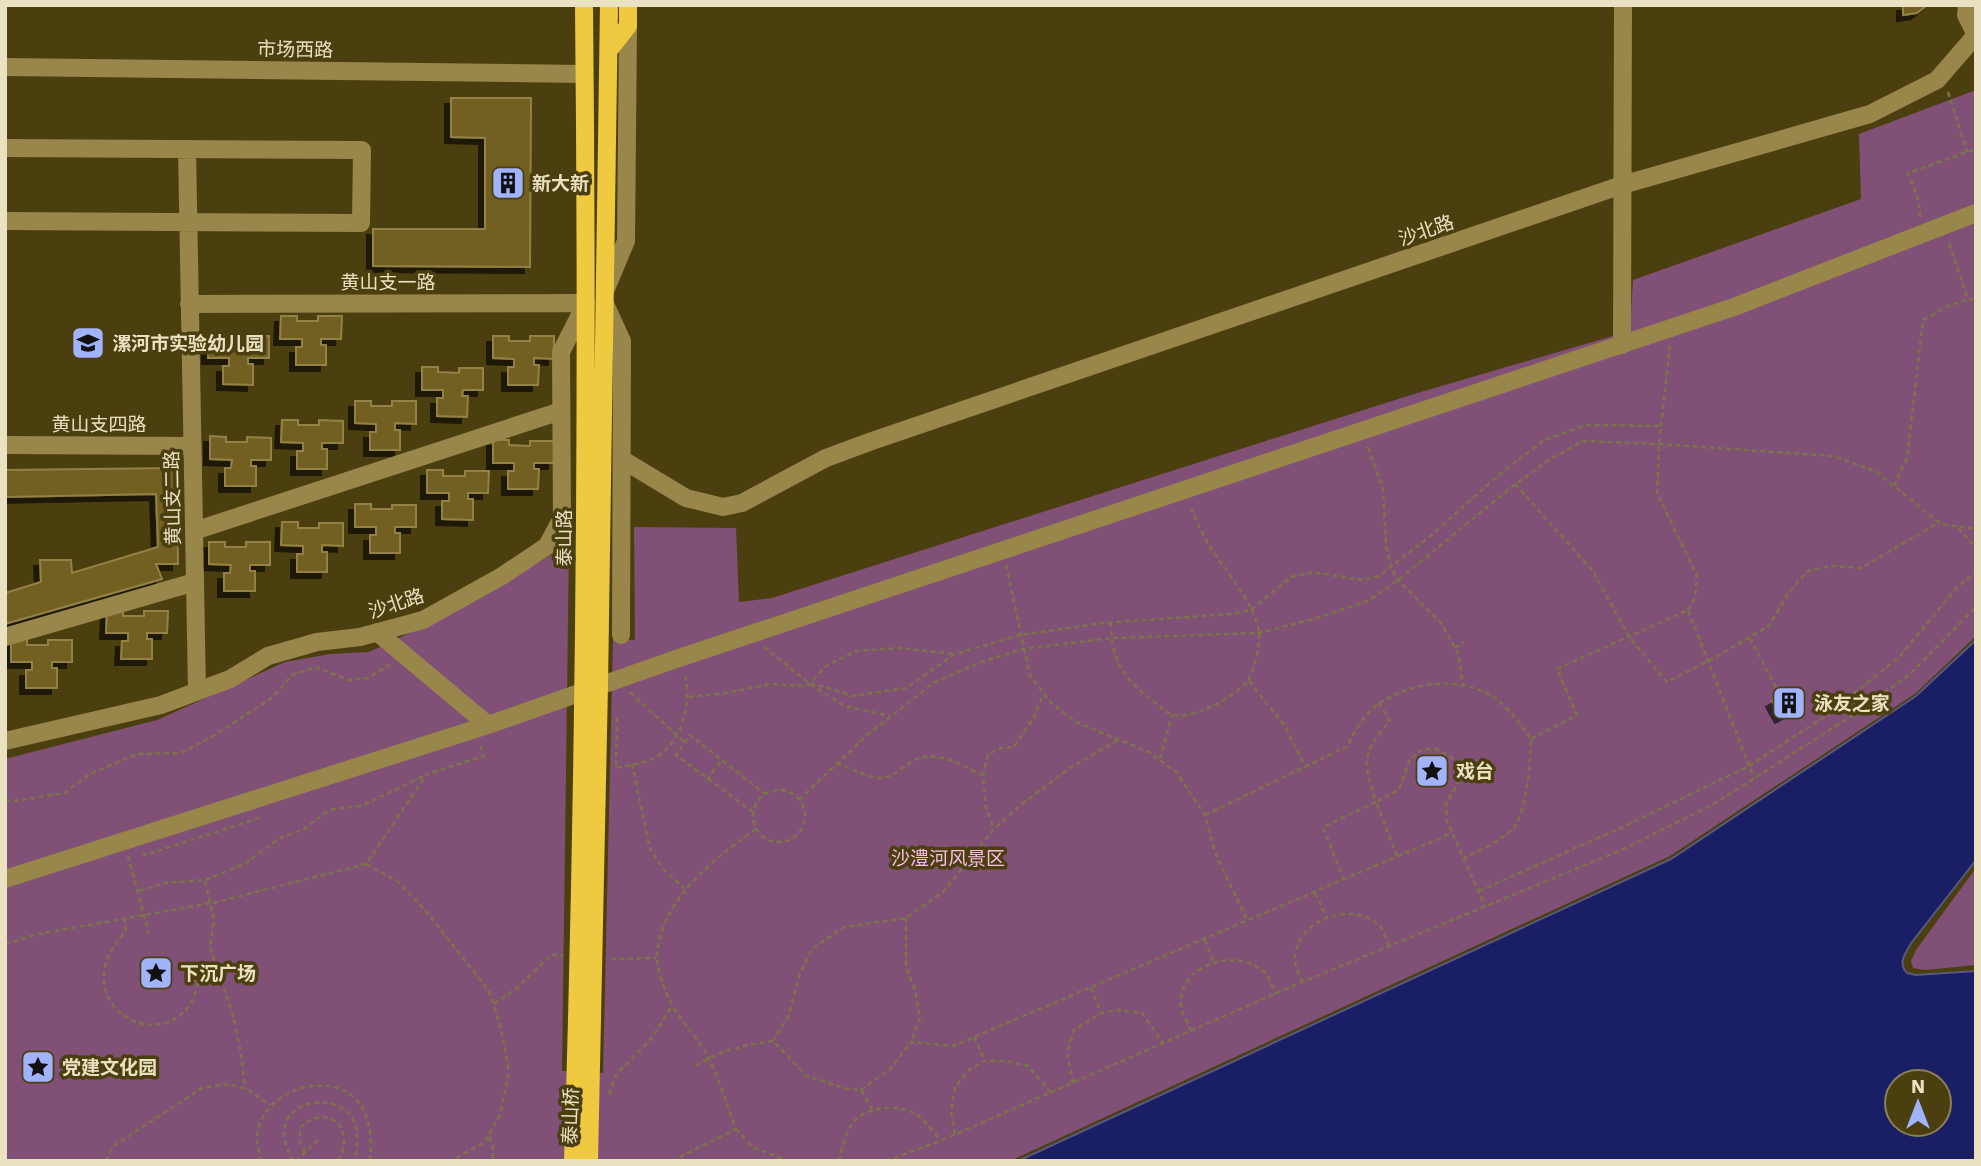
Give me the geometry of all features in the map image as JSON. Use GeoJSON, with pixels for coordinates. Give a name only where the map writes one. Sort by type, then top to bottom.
{"type":"FeatureCollection","features":[{"type":"Feature","properties":{"kind":"main road","name":"泰山路"},"geometry":{"type":"LineString","coordinates":[[584,5],[591,689]]}},
{"type":"Feature","properties":{"kind":"main road","name":"泰山路"},"geometry":{"type":"LineString","coordinates":[[584,1072],[591,689],[605,298],[610,5]]}},
{"type":"Feature","properties":{"kind":"main road"},"geometry":{"type":"LineString","coordinates":[[609,50],[628,26],[628,5]]}},
{"type":"Feature","properties":{"kind":"main road","name":"泰山桥"},"geometry":{"type":"LineString","coordinates":[[573,1161],[584,1072]]}},
{"type":"Feature","properties":{"kind":"main road","name":"泰山桥"},"geometry":{"type":"LineString","coordinates":[[584,1072],[589,1161]]}},
{"type":"Feature","properties":{"kind":"street"},"geometry":{"type":"LineString","coordinates":[[1622,345],[1623,5]]}},
{"type":"Feature","properties":{"kind":"street"},"geometry":{"type":"LineString","coordinates":[[1967,5],[1966,15],[1976,36]]}},
{"type":"Feature","properties":{"kind":"street"},"geometry":{"type":"LineString","coordinates":[[621,635],[622,341],[605,298],[626,242],[628,26]]}},
{"type":"Feature","properties":{"kind":"street","name":"沙北路"},"geometry":{"type":"LineString","coordinates":[[623,460],[686,498],[723,507],[742,503],[826,458],[872,441],[1622,185],[1870,114],[1937,80],[1976,36]]}},
{"type":"Feature","properties":{"kind":"street","name":"市场西路"},"geometry":{"type":"LineString","coordinates":[[5,67],[584,74]]}},
{"type":"Feature","properties":{"kind":"street"},"geometry":{"type":"LineString","coordinates":[[5,148],[362,150],[360,223],[5,221]]}},
{"type":"Feature","properties":{"kind":"street","name":"黄山支二路"},"geometry":{"type":"LineString","coordinates":[[187,149],[197,691]]}},
{"type":"Feature","properties":{"kind":"street"},"geometry":{"type":"LineString","coordinates":[[5,878],[488,725],[1003,550],[1622,345],[1734,307],[1976,213]]}},
{"type":"Feature","properties":{"kind":"street","name":"黄山支一路"},"geometry":{"type":"LineString","coordinates":[[189,303],[586,303]]}},
{"type":"Feature","properties":{"kind":"street","name":"沙北路"},"geometry":{"type":"LineString","coordinates":[[5,741],[161,705],[230,679],[268,656],[317,642],[360,637],[423,620],[502,576],[547,546],[562,518],[561,352],[586,303]]}},
{"type":"Feature","properties":{"kind":"street"},"geometry":{"type":"LineString","coordinates":[[194,531],[561,411]]}},
{"type":"Feature","properties":{"kind":"street","name":"黄山支四路"},"geometry":{"type":"LineString","coordinates":[[5,445],[192,446]]}},
{"type":"Feature","properties":{"kind":"street"},"geometry":{"type":"LineString","coordinates":[[5,636],[195,582]]}},
{"type":"Feature","properties":{"kind":"street"},"geometry":{"type":"LineString","coordinates":[[377,632],[488,725]]}},
{"type":"Feature","properties":{"kind":"path"},"geometry":{"type":"LineString","coordinates":[[1947,90],[1967,152]]}},
{"type":"Feature","properties":{"kind":"path"},"geometry":{"type":"LineString","coordinates":[[1921,234],[1919,201],[1908,173],[1976,149]]}},
{"type":"Feature","properties":{"kind":"path"},"geometry":{"type":"LineString","coordinates":[[1943,226],[1968,299]]}},
{"type":"Feature","properties":{"kind":"path"},"geometry":{"type":"LineString","coordinates":[[1894,486],[1907,458],[1923,320],[1945,307],[1968,299],[1976,300]]}},
{"type":"Feature","properties":{"kind":"path"},"geometry":{"type":"LineString","coordinates":[[1531,739],[1577,715],[1557,669],[1688,610],[1695,598],[1697,576],[1657,493],[1659,444],[1672,328]]}},
{"type":"Feature","properties":{"kind":"path"},"geometry":{"type":"LineString","coordinates":[[689,697],[771,684],[810,684],[852,696],[906,688],[956,654],[1020,635],[1111,622],[1230,614],[1251,610],[1291,577],[1312,572],[1362,580],[1379,576],[1391,569],[1500,474],[1544,440],[1587,425],[1661,426]]}},
{"type":"Feature","properties":{"kind":"path"},"geometry":{"type":"LineString","coordinates":[[1362,431],[1383,489],[1386,545],[1391,569],[1398,580],[1441,623],[1458,653],[1463,685]]}},
{"type":"Feature","properties":{"kind":"path"},"geometry":{"type":"LineString","coordinates":[[799,800],[890,716],[935,682],[981,662],[1023,649],[1111,638],[1259,633],[1314,619],[1370,600],[1515,484],[1547,461],[1583,441],[1833,456],[1875,471],[1939,523],[1976,529]]}},
{"type":"Feature","properties":{"kind":"path"},"geometry":{"type":"LineString","coordinates":[[1515,484],[1593,571],[1629,637],[1667,682],[1708,662],[1769,626],[1789,593],[1808,571],[1832,566],[1861,568],[1939,523]]}},
{"type":"Feature","properties":{"kind":"path"},"geometry":{"type":"LineString","coordinates":[[1111,622],[1111,638],[1121,670],[1134,687],[1172,715],[1189,714],[1222,703],[1249,681],[1259,633],[1251,610],[1207,540],[1183,491]]}},
{"type":"Feature","properties":{"kind":"path"},"geometry":{"type":"LineString","coordinates":[[1958,528],[1976,548]]}},
{"type":"Feature","properties":{"kind":"path"},"geometry":{"type":"LineString","coordinates":[[1003,550],[1030,675],[1050,702],[1076,722],[1121,739],[1160,759],[1176,772],[1205,815],[1216,855],[1248,922]]}},
{"type":"Feature","properties":{"kind":"path"},"geometry":{"type":"LineString","coordinates":[[1479,891],[1625,826],[1749,766],[1829,714],[1901,655],[1958,586],[1976,573]]}},
{"type":"Feature","properties":{"kind":"path"},"geometry":{"type":"LineString","coordinates":[[886,1161],[940,1141],[1303,982],[1619,851],[1714,804],[1861,710],[1910,674],[1976,607]]}},
{"type":"Feature","properties":{"kind":"path"},"geometry":{"type":"LineString","coordinates":[[1688,610],[1754,778]]}},
{"type":"Feature","properties":{"kind":"path"},"geometry":{"type":"LineString","coordinates":[[749,636],[810,684],[844,706],[890,716]]}},
{"type":"Feature","properties":{"kind":"path"},"geometry":{"type":"LineString","coordinates":[[1750,638],[1778,691]]}},
{"type":"Feature","properties":{"kind":"path"},"geometry":{"type":"LineString","coordinates":[[1455,648],[1464,642]]}},
{"type":"Feature","properties":{"kind":"path"},"geometry":{"type":"LineString","coordinates":[[810,684],[825,666],[856,651],[900,648],[956,654]]}},
{"type":"Feature","properties":{"kind":"path"},"geometry":{"type":"LineString","coordinates":[[5,800],[15,802],[64,793],[90,774],[137,754],[181,753],[215,735],[273,697],[292,675],[316,667],[349,680],[368,678],[404,654]]}},
{"type":"Feature","properties":{"kind":"path"},"geometry":{"type":"LineString","coordinates":[[617,718],[617,768],[652,760],[668,747],[677,735],[687,711],[689,697],[681,658]]}},
{"type":"Feature","properties":{"kind":"path"},"geometry":{"type":"LineString","coordinates":[[617,680],[685,743]]}},
{"type":"Feature","properties":{"kind":"path"},"geometry":{"type":"LineString","coordinates":[[1249,681],[1284,725],[1306,768]]}},
{"type":"Feature","properties":{"kind":"path"},"geometry":{"type":"LineString","coordinates":[[1205,815],[1348,746],[1353,734],[1379,703],[1421,684],[1463,685],[1483,691],[1507,708],[1531,739],[1527,789],[1516,825],[1484,849],[1464,858]]}},
{"type":"Feature","properties":{"kind":"path"},"geometry":{"type":"LineString","coordinates":[[994,828],[986,808],[983,776],[989,754],[1001,748],[1014,747],[1034,717],[1043,694]]}},
{"type":"Feature","properties":{"kind":"path"},"geometry":{"type":"LineString","coordinates":[[1379,703],[1390,721],[1373,739],[1365,760],[1376,802],[1397,856]]}},
{"type":"Feature","properties":{"kind":"path"},"geometry":{"type":"LineString","coordinates":[[1160,759],[1172,715]]}},
{"type":"Feature","properties":{"kind":"path"},"geometry":{"type":"LineString","coordinates":[[753,812],[676,755],[690,735],[765,794]]}},
{"type":"Feature","properties":{"kind":"path"},"geometry":{"type":"LineString","coordinates":[[773,1041],[788,1017],[800,974],[812,949],[845,927],[906,918],[943,892],[994,828],[1022,804],[1070,768],[1121,739]]}},
{"type":"Feature","properties":{"kind":"path"},"geometry":{"type":"LineString","coordinates":[[139,891],[164,883],[205,880],[244,864],[280,838],[304,829],[325,813],[334,809],[361,806],[427,774],[484,756],[480,745]]}},
{"type":"Feature","properties":{"kind":"path"},"geometry":{"type":"LineString","coordinates":[[1344,880],[1323,827],[1399,790],[1410,759],[1423,749],[1436,749],[1451,757],[1455,763],[1458,783],[1446,804],[1447,821],[1485,906]]}},
{"type":"Feature","properties":{"kind":"path"},"geometry":{"type":"LineString","coordinates":[[837,763],[880,778],[896,772],[917,758],[934,756],[964,765],[983,776]]}},
{"type":"Feature","properties":{"kind":"path"},"geometry":{"type":"LineString","coordinates":[[707,780],[722,761]]}},
{"type":"Feature","properties":{"kind":"path"},"geometry":{"type":"LineString","coordinates":[[632,764],[650,849],[664,870],[686,890]]}},
{"type":"Feature","properties":{"kind":"path"},"geometry":{"type":"LineString","coordinates":[[5,944],[38,934],[211,902],[366,863],[427,774]]}},
{"type":"Feature","properties":{"kind":"path"},"geometry":{"type":"LineString","coordinates":[[779,790],[793,795],[803,807],[804,822],[790,840],[774,842],[756,829],[753,812],[759,799],[765,794],[779,790]]}},
{"type":"Feature","properties":{"kind":"path"},"geometry":{"type":"LineString","coordinates":[[756,829],[719,855],[686,890],[663,927],[656,958],[672,1006],[709,1057],[736,1129],[752,1147],[788,1161]]}},
{"type":"Feature","properties":{"kind":"path"},"geometry":{"type":"LineString","coordinates":[[911,1042],[953,1045],[974,1037],[1452,833]]}},
{"type":"Feature","properties":{"kind":"path"},"geometry":{"type":"LineString","coordinates":[[123,841],[149,934]]}},
{"type":"Feature","properties":{"kind":"path"},"geometry":{"type":"LineString","coordinates":[[366,863],[397,881],[426,911],[489,991],[494,1004],[509,1072],[500,1115],[484,1143],[450,1161]]}},
{"type":"Feature","properties":{"kind":"path"},"geometry":{"type":"LineString","coordinates":[[205,880],[214,919],[210,947],[242,1053],[245,1089]]}},
{"type":"Feature","properties":{"kind":"path"},"geometry":{"type":"LineString","coordinates":[[1315,892],[1326,918]]}},
{"type":"Feature","properties":{"kind":"path"},"geometry":{"type":"LineString","coordinates":[[1303,982],[1296,967],[1295,955],[1304,933],[1320,920],[1339,914],[1365,917],[1381,926],[1389,946]]}},
{"type":"Feature","properties":{"kind":"path"},"geometry":{"type":"LineString","coordinates":[[124,918],[126,931],[113,945],[104,967],[104,985],[112,1005],[123,1017],[143,1025],[164,1024],[187,1008],[200,981]]}},
{"type":"Feature","properties":{"kind":"path"},"geometry":{"type":"LineString","coordinates":[[773,1041],[807,1076],[847,1089],[861,1090],[891,1068],[911,1042],[920,1018],[915,989],[906,967],[906,918]]}},
{"type":"Feature","properties":{"kind":"path"},"geometry":{"type":"LineString","coordinates":[[1205,940],[1214,963]]}},
{"type":"Feature","properties":{"kind":"path"},"geometry":{"type":"LineString","coordinates":[[494,1004],[517,988],[551,955]]}},
{"type":"Feature","properties":{"kind":"path"},"geometry":{"type":"LineString","coordinates":[[616,959],[656,958]]}},
{"type":"Feature","properties":{"kind":"path"},"geometry":{"type":"LineString","coordinates":[[1191,1031],[1181,1006],[1184,986],[1198,970],[1214,963],[1223,960],[1247,962],[1266,975],[1276,994]]}},
{"type":"Feature","properties":{"kind":"path"},"geometry":{"type":"LineString","coordinates":[[192,979],[200,981],[219,975]]}},
{"type":"Feature","properties":{"kind":"path"},"geometry":{"type":"LineString","coordinates":[[1091,988],[1101,1013]]}},
{"type":"Feature","properties":{"kind":"path"},"geometry":{"type":"LineString","coordinates":[[609,1106],[609,1093],[616,1075],[652,1038],[672,1006]]}},
{"type":"Feature","properties":{"kind":"path"},"geometry":{"type":"LineString","coordinates":[[1073,1083],[1067,1052],[1074,1030],[1101,1013],[1119,1010],[1142,1013],[1163,1044]]}},
{"type":"Feature","properties":{"kind":"path"},"geometry":{"type":"LineString","coordinates":[[974,1037],[985,1062]]}},
{"type":"Feature","properties":{"kind":"path"},"geometry":{"type":"LineString","coordinates":[[696,1066],[709,1057],[740,1045],[773,1041]]}},
{"type":"Feature","properties":{"kind":"path"},"geometry":{"type":"LineString","coordinates":[[955,1134],[951,1112],[955,1088],[967,1071],[985,1062],[1007,1061],[1028,1066],[1051,1093]]}},
{"type":"Feature","properties":{"kind":"path"},"geometry":{"type":"LineString","coordinates":[[106,1161],[113,1147],[202,1088],[229,1084],[245,1089],[271,1106]]}},
{"type":"Feature","properties":{"kind":"path"},"geometry":{"type":"LineString","coordinates":[[261,1161],[257,1139],[271,1106],[282,1095],[315,1086],[340,1089],[359,1102],[368,1122],[372,1144],[370,1161]]}},
{"type":"Feature","properties":{"kind":"path"},"geometry":{"type":"LineString","coordinates":[[861,1090],[873,1111]]}},
{"type":"Feature","properties":{"kind":"path"},"geometry":{"type":"LineString","coordinates":[[318,1140],[294,1161],[285,1148],[284,1133],[288,1118],[300,1106],[315,1101],[336,1104],[352,1118],[358,1133],[354,1161]]}},
{"type":"Feature","properties":{"kind":"path"},"geometry":{"type":"LineString","coordinates":[[839,1161],[853,1122],[873,1111],[896,1107],[917,1115],[940,1141]]}},
{"type":"Feature","properties":{"kind":"path"},"geometry":{"type":"LineString","coordinates":[[305,1152],[300,1141],[300,1128],[309,1119],[321,1116],[335,1120],[342,1129],[344,1146],[338,1161]]}},
{"type":"Feature","properties":{"kind":"path"},"geometry":{"type":"LineString","coordinates":[[671,1161],[736,1129]]}},
{"type":"Feature","properties":{"kind":"path"},"geometry":{"type":"LineString","coordinates":[[488,1136],[493,1145],[493,1161]]}},
{"type":"Feature","properties":{"kind":"green space","name":"沙澧河风景区"},"geometry":{"type":"Polygon","coordinates":[[[1976,90],[1976,636],[1916,693],[1670,856],[1010,1161],[5,1161],[5,759],[157,720],[285,662],[330,654],[369,652],[424,626],[569,545],[562,1071],[603,1073],[613,639],[635,640],[634,527],[736,528],[739,602],[772,598],[1414,394],[1630,331],[1633,280],[1861,199],[1859,134],[1976,90]]]}},
{"type":"Feature","properties":{"kind":"green space"},"geometry":{"type":"Polygon","coordinates":[[[1976,868],[1976,965],[1925,970],[1913,968],[1911,961],[1916,950],[1976,868]]]}},
{"type":"Feature","properties":{"kind":"shaded area"},"geometry":{"type":"Polygon","coordinates":[[[1976,640],[1976,860],[1912,942],[1905,954],[1903,965],[1907,973],[1916,975],[1976,971],[1976,1161],[1018,1161],[1671,859],[1916,696],[1976,640]]]}},
{"type":"Feature","properties":{"kind":"building"},"geometry":{"type":"Polygon","coordinates":[[[1903,5],[1927,5],[1917,13],[1903,15],[1903,5]]]}},
{"type":"Feature","properties":{"kind":"building","name":"新大新"},"geometry":{"type":"Polygon","coordinates":[[[451,98],[531,98],[530,267],[373,266],[373,229],[485,229],[485,138],[451,137],[451,98]]]}},
{"type":"Feature","properties":{"kind":"building"},"geometry":{"type":"Polygon","coordinates":[[[281,316],[297,316],[297,321],[318,321],[318,316],[342,316],[341,339],[321,339],[321,345],[326,345],[326,365],[296,365],[296,347],[302,347],[302,339],[280,339],[281,316]]]}},
{"type":"Feature","properties":{"kind":"building"},"geometry":{"type":"Polygon","coordinates":[[[208,335],[224,335],[224,341],[245,341],[245,336],[269,336],[269,358],[248,358],[248,364],[253,364],[253,385],[223,384],[223,366],[229,366],[229,358],[208,358],[208,335]]]}},
{"type":"Feature","properties":{"kind":"building"},"geometry":{"type":"Polygon","coordinates":[[[493,336],[509,336],[509,341],[530,341],[530,336],[554,336],[554,359],[534,358],[534,365],[539,365],[538,385],[508,385],[508,367],[514,367],[514,359],[493,358],[493,336]]]}},
{"type":"Feature","properties":{"kind":"building"},"geometry":{"type":"Polygon","coordinates":[[[422,367],[438,367],[438,372],[459,373],[459,368],[483,368],[483,390],[463,390],[462,396],[468,396],[467,417],[437,416],[437,398],[443,398],[443,390],[422,390],[422,367]]]}},
{"type":"Feature","properties":{"kind":"building"},"geometry":{"type":"Polygon","coordinates":[[[355,401],[371,401],[371,406],[392,406],[392,401],[416,401],[416,424],[395,423],[395,430],[400,430],[400,450],[370,450],[370,432],[376,432],[376,424],[355,423],[355,401]]]}},
{"type":"Feature","properties":{"kind":"building"},"geometry":{"type":"Polygon","coordinates":[[[282,420],[298,420],[298,425],[319,425],[319,420],[343,421],[343,443],[322,443],[322,449],[327,449],[327,469],[297,469],[297,451],[303,451],[303,443],[281,442],[282,420]]]}},
{"type":"Feature","properties":{"kind":"building"},"geometry":{"type":"Polygon","coordinates":[[[210,436],[226,437],[226,442],[247,442],[247,437],[271,438],[271,460],[251,460],[251,466],[256,466],[256,486],[225,486],[225,468],[231,468],[232,460],[210,459],[210,436]]]}},
{"type":"Feature","properties":{"kind":"building"},"geometry":{"type":"Polygon","coordinates":[[[493,440],[509,440],[509,445],[530,446],[530,441],[554,441],[554,463],[534,463],[534,469],[539,469],[538,489],[508,489],[508,471],[514,471],[514,463],[493,463],[493,440]]]}},
{"type":"Feature","properties":{"kind":"building"},"geometry":{"type":"Polygon","coordinates":[[[177,468],[178,564],[156,564],[162,579],[5,624],[5,593],[41,582],[40,560],[71,560],[72,573],[158,547],[156,494],[5,497],[5,470],[177,468]]]}},
{"type":"Feature","properties":{"kind":"building"},"geometry":{"type":"Polygon","coordinates":[[[427,470],[443,470],[443,476],[465,476],[465,471],[489,471],[488,493],[468,493],[468,499],[473,499],[473,520],[442,519],[442,501],[449,501],[449,493],[427,493],[427,470]]]}},
{"type":"Feature","properties":{"kind":"building"},"geometry":{"type":"Polygon","coordinates":[[[355,504],[371,504],[371,509],[392,509],[392,505],[416,505],[416,527],[395,527],[395,533],[400,533],[400,553],[370,553],[370,535],[376,535],[376,527],[355,527],[355,504]]]}},
{"type":"Feature","properties":{"kind":"building"},"geometry":{"type":"Polygon","coordinates":[[[282,522],[298,522],[298,528],[319,528],[319,523],[343,523],[343,546],[322,545],[322,552],[327,552],[327,572],[297,572],[297,554],[303,554],[303,546],[281,545],[282,522]]]}},
{"type":"Feature","properties":{"kind":"building"},"geometry":{"type":"Polygon","coordinates":[[[209,542],[225,542],[225,547],[246,547],[246,542],[270,542],[270,565],[250,565],[250,571],[255,571],[255,591],[224,591],[224,573],[230,573],[231,565],[209,564],[209,542]]]}},
{"type":"Feature","properties":{"kind":"building"},"geometry":{"type":"Polygon","coordinates":[[[107,610],[123,610],[123,616],[144,616],[144,611],[168,611],[167,633],[147,633],[147,639],[152,639],[152,659],[121,659],[122,641],[128,641],[128,633],[106,633],[107,610]]]}},
{"type":"Feature","properties":{"kind":"building"},"geometry":{"type":"Polygon","coordinates":[[[11,639],[27,639],[27,645],[48,645],[48,640],[72,640],[72,662],[52,662],[52,668],[57,668],[57,688],[26,688],[26,670],[32,670],[32,662],[11,662],[11,639]]]}},
{"type":"Feature","properties":{"kind":"building","name":"泳友之家"},"geometry":{"type":"Polygon","coordinates":[[[1796,688],[1805,704],[1781,717],[1772,701],[1796,688]]]}},
{"type":"Feature","properties":{"kind":"place","name":"新大新"},"geometry":{"type":"Point","coordinates":[508,183]}},
{"type":"Feature","properties":{"kind":"place","name":"漯河市实验幼儿园"},"geometry":{"type":"Point","coordinates":[88,343]}},
{"type":"Feature","properties":{"kind":"place","name":"泳友之家"},"geometry":{"type":"Point","coordinates":[1789,703]}},
{"type":"Feature","properties":{"kind":"place","name":"戏台"},"geometry":{"type":"Point","coordinates":[1432,771]}},
{"type":"Feature","properties":{"kind":"place","name":"下沉广场"},"geometry":{"type":"Point","coordinates":[156,973]}},
{"type":"Feature","properties":{"kind":"place","name":"党建文化园"},"geometry":{"type":"Point","coordinates":[38,1067]}}]}
